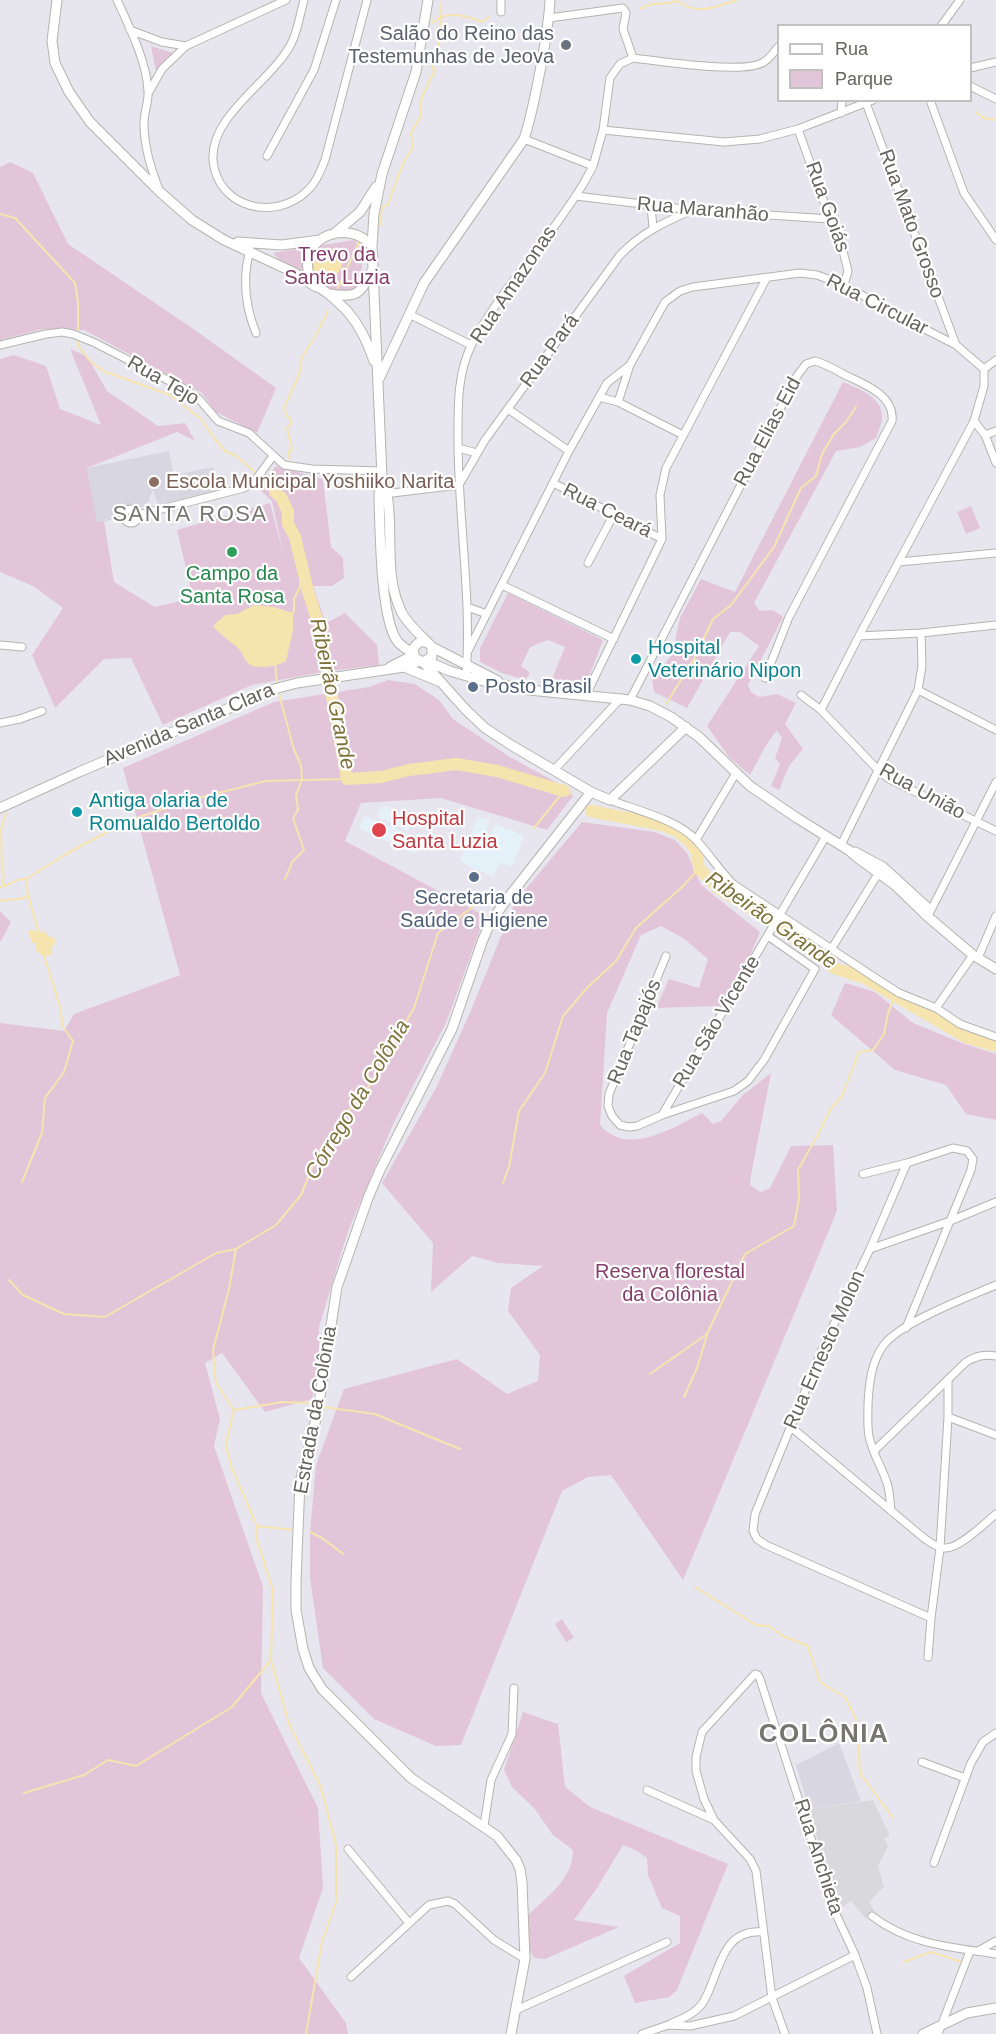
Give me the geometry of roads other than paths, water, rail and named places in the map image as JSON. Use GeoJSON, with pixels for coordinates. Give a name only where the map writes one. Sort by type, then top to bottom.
{"type":"FeatureCollection","features":[{"type":"Feature","properties":{"kind":"street"},"geometry":{"type":"LineString","coordinates":[[57,0],[52,42],[55,63],[64,84],[90,122],[160,192],[192,220],[224,240],[250,250],[330,294],[354,295],[366,284],[372,269]]}},
{"type":"Feature","properties":{"kind":"street"},"geometry":{"type":"LineString","coordinates":[[117,0],[142,60],[149,92]]}},
{"type":"Feature","properties":{"kind":"street"},"geometry":{"type":"LineString","coordinates":[[160,192],[149,162],[144,122],[149,92],[162,69],[186,46],[286,0]]}},
{"type":"Feature","properties":{"kind":"street"},"geometry":{"type":"LineString","coordinates":[[304,0],[291,44],[231,114],[215,144],[213,159],[221,186],[235,200],[249,206],[266,209],[285,205],[309,190],[318,177],[325,160],[367,0]]}},
{"type":"Feature","properties":{"kind":"street"},"geometry":{"type":"LineString","coordinates":[[267,156],[314,70],[336,0]]}},
{"type":"Feature","properties":{"kind":"street"},"geometry":{"type":"LineString","coordinates":[[428,0],[416,72],[382,174],[374,214],[372,246],[383,494],[385,597],[397,642],[419,658],[485,728],[511,746],[591,792],[666,821],[696,840],[718,869],[777,921],[832,948],[899,993],[936,1008],[960,1024],[996,1037]]}},
{"type":"Feature","properties":{"kind":"street"},"geometry":{"type":"LineString","coordinates":[[501,0],[501,12]]}},
{"type":"Feature","properties":{"kind":"street"},"geometry":{"type":"LineString","coordinates":[[378,378],[434,268],[524,139],[531,119],[549,18],[550,0]]}},
{"type":"Feature","properties":{"kind":"street"},"geometry":{"type":"LineString","coordinates":[[942,24],[960,0]]}},
{"type":"Feature","properties":{"kind":"street"},"geometry":{"type":"LineString","coordinates":[[549,18],[609,8],[625,9],[623,28],[633,58],[736,68],[763,63],[777,48]]}},
{"type":"Feature","properties":{"kind":"street"},"geometry":{"type":"LineString","coordinates":[[130,30],[162,42],[186,46]]}},
{"type":"Feature","properties":{"kind":"street","name":"Rua Amazonas"},"geometry":{"type":"LineString","coordinates":[[466,676],[467,607],[458,448],[459,384],[463,367],[471,345],[494,308],[576,196],[593,166],[603,130],[612,73],[620,64],[633,58]]}},
{"type":"Feature","properties":{"kind":"street"},"geometry":{"type":"LineString","coordinates":[[972,68],[996,62]]}},
{"type":"Feature","properties":{"kind":"street"},"geometry":{"type":"LineString","coordinates":[[972,87],[996,99]]}},
{"type":"Feature","properties":{"kind":"street"},"geometry":{"type":"LineString","coordinates":[[841,113],[842,102]]}},
{"type":"Feature","properties":{"kind":"street"},"geometry":{"type":"LineString","coordinates":[[603,130],[724,142],[760,139],[798,129],[870,102]]}},
{"type":"Feature","properties":{"kind":"street","name":"Rua Mato Grosso"},"geometry":{"type":"LineString","coordinates":[[870,102],[956,345]]}},
{"type":"Feature","properties":{"kind":"street"},"geometry":{"type":"LineString","coordinates":[[931,102],[964,193],[996,240]]}},
{"type":"Feature","properties":{"kind":"street","name":"Rua Goiás"},"geometry":{"type":"LineString","coordinates":[[798,129],[847,264],[847,278],[844,285]]}},
{"type":"Feature","properties":{"kind":"street"},"geometry":{"type":"LineString","coordinates":[[524,139],[593,166]]}},
{"type":"Feature","properties":{"kind":"street"},"geometry":{"type":"LineString","coordinates":[[224,240],[266,245],[320,240],[336,232],[360,213],[382,174]]}},
{"type":"Feature","properties":{"kind":"street","name":"Rua Maranhão"},"geometry":{"type":"LineString","coordinates":[[576,196],[692,210],[830,219]]}},
{"type":"Feature","properties":{"kind":"street"},"geometry":{"type":"LineString","coordinates":[[651,206],[653,227]]}},
{"type":"Feature","properties":{"kind":"street","name":"Rua Pará"},"geometry":{"type":"LineString","coordinates":[[459,485],[477,453],[620,255],[637,238],[653,227],[692,210]]}},
{"type":"Feature","properties":{"kind":"street"},"geometry":{"type":"LineString","coordinates":[[336,232],[353,233],[367,240],[372,246]]}},
{"type":"Feature","properties":{"kind":"street"},"geometry":{"type":"LineString","coordinates":[[316,287],[311,281],[307,264],[313,248],[320,240]]}},
{"type":"Feature","properties":{"kind":"street"},"geometry":{"type":"LineString","coordinates":[[250,250],[245,274],[246,303],[256,333]]}},
{"type":"Feature","properties":{"kind":"street","name":"Rua Circular"},"geometry":{"type":"LineString","coordinates":[[630,365],[658,312],[672,295],[693,287],[809,273],[844,285],[956,345],[984,369]]}},
{"type":"Feature","properties":{"kind":"street"},"geometry":{"type":"LineString","coordinates":[[585,695],[662,538],[660,495],[666,468],[766,279]]}},
{"type":"Feature","properties":{"kind":"street"},"geometry":{"type":"LineString","coordinates":[[330,294],[357,324],[370,347],[378,378]]}},
{"type":"Feature","properties":{"kind":"street"},"geometry":{"type":"LineString","coordinates":[[409,314],[471,345]]}},
{"type":"Feature","properties":{"kind":"street","name":"Rua Tejo"},"geometry":{"type":"LineString","coordinates":[[0,345],[62,332],[81,336],[187,390],[218,421],[249,434],[284,465],[382,476]]}},
{"type":"Feature","properties":{"kind":"street"},"geometry":{"type":"LineString","coordinates":[[377,344],[386,348],[395,345]]}},
{"type":"Feature","properties":{"kind":"street"},"geometry":{"type":"LineString","coordinates":[[821,710],[974,421],[984,386],[984,369],[996,360]]}},
{"type":"Feature","properties":{"kind":"street","name":"Rua Elias Eid"},"geometry":{"type":"LineString","coordinates":[[626,699],[797,376],[806,364],[815,361],[875,390],[887,400],[892,409],[892,420],[789,617],[765,678]]}},
{"type":"Feature","properties":{"kind":"street"},"geometry":{"type":"LineString","coordinates":[[468,651],[569,451],[599,397],[607,383],[630,365]]}},
{"type":"Feature","properties":{"kind":"street"},"geometry":{"type":"LineString","coordinates":[[618,402],[630,365]]}},
{"type":"Feature","properties":{"kind":"street"},"geometry":{"type":"LineString","coordinates":[[599,397],[618,402],[683,435]]}},
{"type":"Feature","properties":{"kind":"street"},"geometry":{"type":"LineString","coordinates":[[508,409],[569,451]]}},
{"type":"Feature","properties":{"kind":"street"},"geometry":{"type":"LineString","coordinates":[[974,421],[985,435],[996,463]]}},
{"type":"Feature","properties":{"kind":"street"},"geometry":{"type":"LineString","coordinates":[[985,435],[996,431]]}},
{"type":"Feature","properties":{"kind":"street"},"geometry":{"type":"LineString","coordinates":[[458,448],[477,453]]}},
{"type":"Feature","properties":{"kind":"street"},"geometry":{"type":"LineString","coordinates":[[138,515],[244,488],[257,478],[273,456]]}},
{"type":"Feature","properties":{"kind":"street","name":"Rua Ceará"},"geometry":{"type":"LineString","coordinates":[[553,483],[662,538]]}},
{"type":"Feature","properties":{"kind":"street"},"geometry":{"type":"LineString","coordinates":[[383,494],[459,485]]}},
{"type":"Feature","properties":{"kind":"street"},"geometry":{"type":"LineString","coordinates":[[383,494],[391,573],[398,604],[408,622],[430,645],[433,654],[419,658]]}},
{"type":"Feature","properties":{"kind":"street"},"geometry":{"type":"LineString","coordinates":[[588,563],[614,514]]}},
{"type":"Feature","properties":{"kind":"street"},"geometry":{"type":"LineString","coordinates":[[899,562],[996,553]]}},
{"type":"Feature","properties":{"kind":"street"},"geometry":{"type":"LineString","coordinates":[[501,585],[614,639]]}},
{"type":"Feature","properties":{"kind":"street"},"geometry":{"type":"LineString","coordinates":[[467,607],[487,614]]}},
{"type":"Feature","properties":{"kind":"street"},"geometry":{"type":"LineString","coordinates":[[859,636],[921,633],[996,625]]}},
{"type":"Feature","properties":{"kind":"street"},"geometry":{"type":"LineString","coordinates":[[841,845],[918,690],[922,666],[921,633]]}},
{"type":"Feature","properties":{"kind":"street"},"geometry":{"type":"LineString","coordinates":[[419,658],[416,644],[422,642],[505,686]]}},
{"type":"Feature","properties":{"kind":"street"},"geometry":{"type":"LineString","coordinates":[[0,645],[22,647]]}},
{"type":"Feature","properties":{"kind":"street"},"geometry":{"type":"LineString","coordinates":[[419,658],[466,676],[505,686],[626,699],[650,706],[686,726],[765,797],[850,851],[861,854],[975,956],[996,969]]}},
{"type":"Feature","properties":{"kind":"street","name":"Avenida Santa Clara"},"geometry":{"type":"LineString","coordinates":[[0,808],[89,767],[278,687],[404,667],[419,658]]}},
{"type":"Feature","properties":{"kind":"street","name":"Avenida Santa Clara"},"geometry":{"type":"LineString","coordinates":[[386,669],[419,658]]}},
{"type":"Feature","properties":{"kind":"street"},"geometry":{"type":"LineString","coordinates":[[404,667],[442,683]]}},
{"type":"Feature","properties":{"kind":"street"},"geometry":{"type":"LineString","coordinates":[[918,690],[996,730]]}},
{"type":"Feature","properties":{"kind":"street","name":"Rua União"},"geometry":{"type":"LineString","coordinates":[[801,695],[821,710],[889,779],[996,831]]}},
{"type":"Feature","properties":{"kind":"street"},"geometry":{"type":"LineString","coordinates":[[554,770],[626,699]]}},
{"type":"Feature","properties":{"kind":"street"},"geometry":{"type":"LineString","coordinates":[[0,723],[42,711]]}},
{"type":"Feature","properties":{"kind":"street"},"geometry":{"type":"LineString","coordinates":[[610,800],[686,726]]}},
{"type":"Feature","properties":{"kind":"street"},"geometry":{"type":"LineString","coordinates":[[696,840],[736,773]]}},
{"type":"Feature","properties":{"kind":"street"},"geometry":{"type":"LineString","coordinates":[[929,914],[996,782]]}},
{"type":"Feature","properties":{"kind":"street","name":"Estrada da Colônia"},"geometry":{"type":"LineString","coordinates":[[511,2034],[525,1959],[520,1869],[504,1843],[484,1826],[411,1778],[322,1689],[315,1679],[303,1649],[296,1610],[300,1482],[317,1415],[338,1287],[368,1198],[452,1029],[490,923],[591,792]]}},
{"type":"Feature","properties":{"kind":"street","name":"Rua São Vicente"},"geometry":{"type":"LineString","coordinates":[[662,1114],[826,836]]}},
{"type":"Feature","properties":{"kind":"street"},"geometry":{"type":"LineString","coordinates":[[832,948],[881,870]]}},
{"type":"Feature","properties":{"kind":"street"},"geometry":{"type":"LineString","coordinates":[[936,1008],[975,956],[996,916]]}},
{"type":"Feature","properties":{"kind":"street","name":"Rua Tapajós"},"geometry":{"type":"LineString","coordinates":[[666,956],[609,1094],[608,1106],[616,1122],[625,1126],[638,1126],[662,1114],[734,1091],[748,1081],[764,1060],[815,969],[768,936]]}},
{"type":"Feature","properties":{"kind":"street"},"geometry":{"type":"LineString","coordinates":[[863,1174],[953,1148],[964,1149],[973,1159],[971,1170],[906,1328]]}},
{"type":"Feature","properties":{"kind":"street","name":"Rua Ernesto Molon"},"geometry":{"type":"LineString","coordinates":[[907,1163],[870,1249],[824,1345],[752,1526],[757,1539],[766,1545],[931,1618]]}},
{"type":"Feature","properties":{"kind":"street"},"geometry":{"type":"LineString","coordinates":[[870,1249],[996,1202]]}},
{"type":"Feature","properties":{"kind":"street"},"geometry":{"type":"LineString","coordinates":[[891,1511],[887,1484],[869,1439],[868,1395],[873,1364],[884,1344],[892,1336],[931,1313],[996,1286]]}},
{"type":"Feature","properties":{"kind":"street"},"geometry":{"type":"LineString","coordinates":[[874,1451],[974,1357],[996,1356]]}},
{"type":"Feature","properties":{"kind":"street"},"geometry":{"type":"LineString","coordinates":[[928,1657],[940,1548],[948,1380]]}},
{"type":"Feature","properties":{"kind":"street"},"geometry":{"type":"LineString","coordinates":[[948,1417],[996,1435]]}},
{"type":"Feature","properties":{"kind":"street"},"geometry":{"type":"LineString","coordinates":[[791,1427],[919,1534],[940,1548],[953,1547],[996,1514]]}},
{"type":"Feature","properties":{"kind":"street","name":"Rua Anchieta"},"geometry":{"type":"LineString","coordinates":[[714,1820],[704,1799],[696,1771],[699,1741],[709,1724],[756,1674],[760,1679],[834,1911],[855,1955],[867,1988],[877,2034]]}},
{"type":"Feature","properties":{"kind":"street"},"geometry":{"type":"LineString","coordinates":[[484,1826],[491,1780],[512,1734],[514,1688]]}},
{"type":"Feature","properties":{"kind":"street"},"geometry":{"type":"LineString","coordinates":[[934,1863],[965,1778],[983,1742],[996,1733]]}},
{"type":"Feature","properties":{"kind":"street"},"geometry":{"type":"LineString","coordinates":[[922,1762],[965,1778]]}},
{"type":"Feature","properties":{"kind":"street"},"geometry":{"type":"LineString","coordinates":[[647,1790],[714,1820],[738,1844],[754,1866],[758,1877],[772,1998],[785,2034]]}},
{"type":"Feature","properties":{"kind":"street"},"geometry":{"type":"LineString","coordinates":[[348,1849],[409,1923]]}},
{"type":"Feature","properties":{"kind":"street"},"geometry":{"type":"LineString","coordinates":[[351,1977],[429,1905],[448,1901],[461,1908],[494,1940],[525,1959]]}},
{"type":"Feature","properties":{"kind":"street"},"geometry":{"type":"LineString","coordinates":[[872,1916],[918,1940],[936,1946],[996,1954]]}},
{"type":"Feature","properties":{"kind":"street"},"geometry":{"type":"LineString","coordinates":[[642,2034],[688,2016],[701,2005],[724,1954],[736,1938],[755,1931],[763,1932]]}},
{"type":"Feature","properties":{"kind":"street"},"geometry":{"type":"LineString","coordinates":[[940,2030],[974,1951],[996,1941]]}},
{"type":"Feature","properties":{"kind":"street"},"geometry":{"type":"LineString","coordinates":[[516,2010],[667,1942]]}},
{"type":"Feature","properties":{"kind":"street"},"geometry":{"type":"LineString","coordinates":[[668,2025],[706,2024],[734,2016],[855,1955]]}},
{"type":"Feature","properties":{"kind":"street"},"geometry":{"type":"LineString","coordinates":[[923,2034],[940,2030],[967,2013],[996,2008]]}},
{"type":"Feature","properties":{"kind":"waterway"},"geometry":{"type":"LineString","coordinates":[[640,9],[677,1],[692,8],[707,9],[737,0]]}},
{"type":"Feature","properties":{"kind":"waterway"},"geometry":{"type":"LineString","coordinates":[[380,225],[382,208],[388,204],[404,161],[412,149],[413,139],[410,135],[421,116],[420,101],[435,70],[432,67],[441,32],[441,4]]}},
{"type":"Feature","properties":{"kind":"waterway"},"geometry":{"type":"LineString","coordinates":[[432,23],[443,16],[450,15],[469,17],[482,22],[489,17]]}},
{"type":"Feature","properties":{"kind":"waterway"},"geometry":{"type":"LineString","coordinates":[[976,112],[983,118],[996,120]]}},
{"type":"Feature","properties":{"kind":"waterway","name":"Ribeirão Grande"},"geometry":{"type":"LineString","coordinates":[[0,214],[15,218],[75,283],[78,330]]}},
{"type":"Feature","properties":{"kind":"waterway","name":"Ribeirão Grande"},"geometry":{"type":"LineString","coordinates":[[338,288],[359,242]]}},
{"type":"Feature","properties":{"kind":"waterway"},"geometry":{"type":"LineString","coordinates":[[289,458],[288,453],[292,449],[287,428],[291,424],[284,408],[299,375],[302,357],[328,311]]}},
{"type":"Feature","properties":{"kind":"waterway","name":"Ribeirão Grande"},"geometry":{"type":"LineString","coordinates":[[79,341],[79,347],[90,361],[103,371],[170,395],[201,419],[226,452],[235,455],[255,472]]}},
{"type":"Feature","properties":{"kind":"waterway"},"geometry":{"type":"LineString","coordinates":[[666,704],[694,659],[713,619],[731,605],[774,547],[801,488],[816,476],[822,454],[834,434],[856,407]]}},
{"type":"Feature","properties":{"kind":"waterway"},"geometry":{"type":"LineString","coordinates":[[275,492],[277,483],[283,477]]}},
{"type":"Feature","properties":{"kind":"waterway"},"geometry":{"type":"LineString","coordinates":[[264,480],[274,491]]}},
{"type":"Feature","properties":{"kind":"waterway","name":"Ribeirão Grande"},"geometry":{"type":"LineString","coordinates":[[275,492],[281,497],[288,512],[288,524],[295,537],[319,626],[347,779],[381,777],[409,770],[456,764],[497,771],[564,791]]}},
{"type":"Feature","properties":{"kind":"waterway","name":"Ribeirão Grande"},"geometry":{"type":"LineString","coordinates":[[293,613],[294,599],[300,587],[303,564]]}},
{"type":"Feature","properties":{"kind":"waterway"},"geometry":{"type":"LineString","coordinates":[[275,663],[277,684]]}},
{"type":"Feature","properties":{"kind":"waterway"},"geometry":{"type":"LineString","coordinates":[[278,690],[294,750],[301,765],[302,780],[296,795],[298,810],[293,818],[304,850],[293,861],[285,879]]}},
{"type":"Feature","properties":{"kind":"waterway"},"geometry":{"type":"LineString","coordinates":[[0,887],[26,879],[66,854],[128,821],[186,801],[266,781],[347,779]]}},
{"type":"Feature","properties":{"kind":"waterway","name":"Córrego da Colônia"},"geometry":{"type":"LineString","coordinates":[[534,828],[564,791],[571,794]]}},
{"type":"Feature","properties":{"kind":"waterway","name":"Ribeirão Grande"},"geometry":{"type":"LineString","coordinates":[[591,811],[662,825],[677,831],[697,852],[699,869],[719,889],[802,940],[834,968],[865,978],[966,1037],[996,1046]]}},
{"type":"Feature","properties":{"kind":"waterway"},"geometry":{"type":"LineString","coordinates":[[5,886],[2,880],[4,875],[1,829],[6,813]]}},
{"type":"Feature","properties":{"kind":"waterway"},"geometry":{"type":"LineString","coordinates":[[503,1183],[509,1167],[519,1111],[545,1073],[563,1016],[588,987],[616,961],[636,928],[699,869]]}},
{"type":"Feature","properties":{"kind":"waterway"},"geometry":{"type":"LineString","coordinates":[[26,879],[28,895],[39,933]]}},
{"type":"Feature","properties":{"kind":"waterway"},"geometry":{"type":"LineString","coordinates":[[0,901],[24,898],[28,895]]}},
{"type":"Feature","properties":{"kind":"waterway","name":"Córrego da Colônia"},"geometry":{"type":"LineString","coordinates":[[9,1280],[23,1295],[64,1314],[105,1317],[216,1253],[236,1249],[276,1225],[301,1195],[314,1163],[345,1114],[364,1094],[414,1008],[438,933],[475,905]]}},
{"type":"Feature","properties":{"kind":"waterway"},"geometry":{"type":"LineString","coordinates":[[22,1182],[42,1133],[45,1098],[64,1072],[73,1041],[63,1027],[59,1003],[43,953]]}},
{"type":"Feature","properties":{"kind":"waterway"},"geometry":{"type":"LineString","coordinates":[[650,1374],[707,1334],[745,1254],[794,1226],[799,1199],[798,1170],[830,1110],[842,1096],[859,1052],[873,1050],[884,1034],[888,1013],[895,996]]}},
{"type":"Feature","properties":{"kind":"waterway","name":"Córrego da Colônia"},"geometry":{"type":"LineString","coordinates":[[24,1793],[84,1775],[108,1760],[136,1766],[232,1707],[271,1660],[273,1590],[257,1540],[257,1526],[231,1466],[226,1444],[234,1410],[216,1383],[213,1350],[229,1289],[236,1249]]}},
{"type":"Feature","properties":{"kind":"waterway"},"geometry":{"type":"LineString","coordinates":[[684,1397],[697,1368],[707,1335]]}},
{"type":"Feature","properties":{"kind":"waterway"},"geometry":{"type":"LineString","coordinates":[[234,1410],[283,1402],[313,1403]]}},
{"type":"Feature","properties":{"kind":"waterway"},"geometry":{"type":"LineString","coordinates":[[324,1407],[375,1414],[460,1449]]}},
{"type":"Feature","properties":{"kind":"waterway"},"geometry":{"type":"LineString","coordinates":[[257,1526],[295,1530]]}},
{"type":"Feature","properties":{"kind":"waterway"},"geometry":{"type":"LineString","coordinates":[[310,1532],[343,1554]]}},
{"type":"Feature","properties":{"kind":"waterway"},"geometry":{"type":"LineString","coordinates":[[695,1587],[756,1625],[769,1626],[781,1635],[808,1646],[820,1682],[845,1697],[856,1719],[860,1773],[893,1818]]}},
{"type":"Feature","properties":{"kind":"waterway","name":"Córrego da Colônia"},"geometry":{"type":"LineString","coordinates":[[271,1660],[289,1724],[320,1785],[336,1844],[336,1902],[322,1942],[306,2034]]}},
{"type":"Feature","properties":{"kind":"waterway"},"geometry":{"type":"LineString","coordinates":[[904,1962],[931,1952],[962,1962]]}},
{"type":"Feature","properties":{"kind":"place","name":"Salão do Reino das Testemunhas de Jeova"},"geometry":{"type":"Point","coordinates":[566,45]}},
{"type":"Feature","properties":{"kind":"place","name":"Escola Municipal Yoshiiko Narita"},"geometry":{"type":"Point","coordinates":[154,482]}},
{"type":"Feature","properties":{"kind":"place","name":"Campo da Santa Rosa"},"geometry":{"type":"Point","coordinates":[232,552]}},
{"type":"Feature","properties":{"kind":"place","name":"Hospital Veterinário Nipon"},"geometry":{"type":"Point","coordinates":[636,659]}},
{"type":"Feature","properties":{"kind":"place","name":"Posto Brasil"},"geometry":{"type":"Point","coordinates":[473,687]}},
{"type":"Feature","properties":{"kind":"place","name":"Antiga olaria de Romualdo Bertoldo"},"geometry":{"type":"Point","coordinates":[77,812]}},
{"type":"Feature","properties":{"kind":"place","name":"Hospital Santa Luzia"},"geometry":{"type":"Point","coordinates":[379,830]}},
{"type":"Feature","properties":{"kind":"place","name":"Secretaria de Saúde e Higiene"},"geometry":{"type":"Point","coordinates":[474,877]}},
{"type":"Feature","properties":{"kind":"district","name":"SANTA ROSA"},"geometry":{"type":"Point","coordinates":[190,515]}},
{"type":"Feature","properties":{"kind":"district","name":"COLÔNIA"},"geometry":{"type":"Point","coordinates":[824,1735]}},
{"type":"Feature","properties":{"kind":"park label","name":"Trevo da Santa Luzia"},"geometry":{"type":"Point","coordinates":[337,266]}},
{"type":"Feature","properties":{"kind":"park label","name":"Reserva florestal da Colônia"},"geometry":{"type":"Point","coordinates":[670,1284]}}]}
